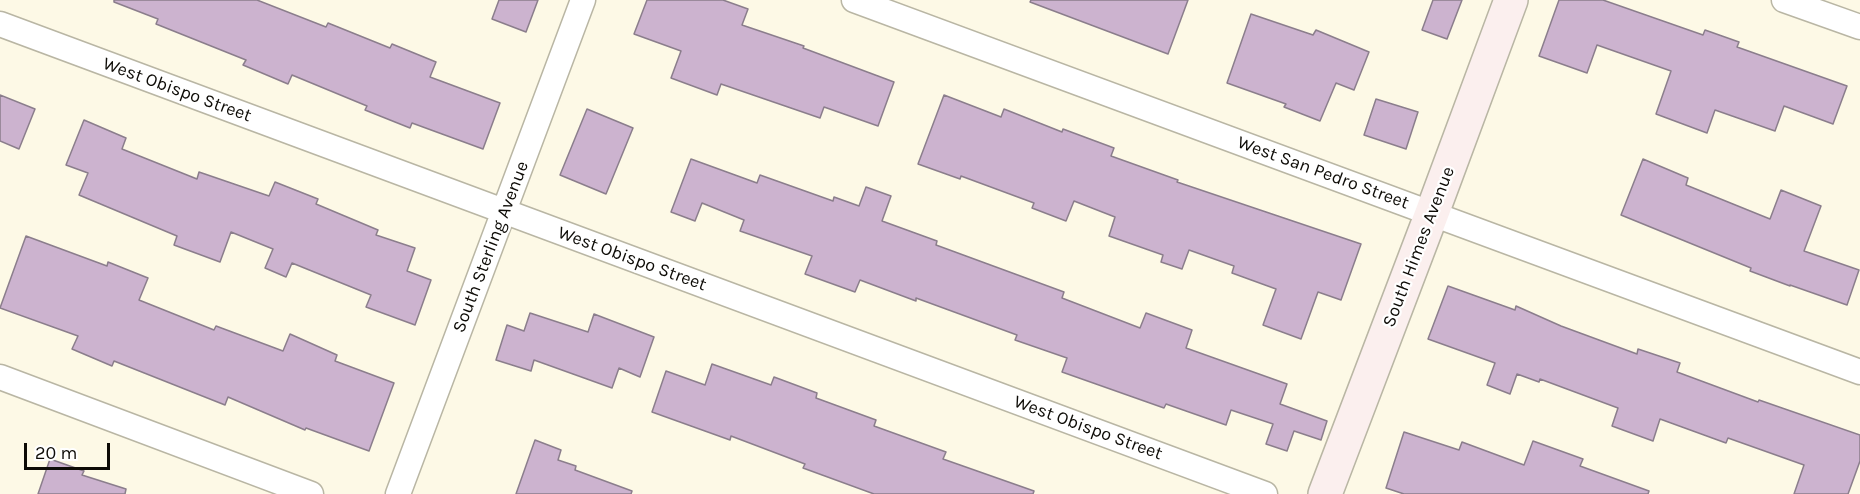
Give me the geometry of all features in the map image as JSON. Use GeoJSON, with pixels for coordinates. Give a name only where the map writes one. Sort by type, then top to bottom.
{"type":"FeatureCollection","features":[{"type":"Feature","properties":{"kind":"street","name":"South Sterling Avenue"},"geometry":{"type":"LineString","coordinates":[[398,494],[583,0]]}},
{"type":"Feature","properties":{"kind":"street","name":"West San Pedro Street"},"geometry":{"type":"LineString","coordinates":[[854,0],[1860,372]]}},
{"type":"Feature","properties":{"kind":"street","name":"South Himes Avenue"},"geometry":{"type":"LineString","coordinates":[[1325,494],[1511,0]]}},
{"type":"Feature","properties":{"kind":"street"},"geometry":{"type":"LineString","coordinates":[[1784,0],[1860,27]]}},
{"type":"Feature","properties":{"kind":"street","name":"West Obispo Street"},"geometry":{"type":"LineString","coordinates":[[0,24],[1265,494]]}},
{"type":"Feature","properties":{"kind":"street"},"geometry":{"type":"LineString","coordinates":[[0,377],[310,494]]}},
{"type":"Feature","properties":{"kind":"building"},"geometry":{"type":"Polygon","coordinates":[[[114,0],[257,0],[326,27],[328,23],[390,48],[392,44],[436,62],[430,77],[500,103],[483,149],[412,123],[410,128],[365,110],[367,106],[292,75],[288,84],[243,65],[246,60],[156,24],[158,19],[114,2],[114,0]]]}},
{"type":"Feature","properties":{"kind":"building"},"geometry":{"type":"Polygon","coordinates":[[[499,0],[538,0],[526,32],[492,19],[499,0]]]}},
{"type":"Feature","properties":{"kind":"building"},"geometry":{"type":"Polygon","coordinates":[[[647,0],[723,0],[748,9],[742,25],[804,46],[803,48],[894,82],[878,126],[824,107],[820,118],[721,84],[717,95],[671,78],[681,51],[634,34],[647,0]]]}},
{"type":"Feature","properties":{"kind":"building"},"geometry":{"type":"Polygon","coordinates":[[[1031,0],[1188,0],[1168,54],[1030,2],[1031,0]]]}},
{"type":"Feature","properties":{"kind":"building"},"geometry":{"type":"Polygon","coordinates":[[[1433,0],[1462,0],[1447,39],[1422,30],[1433,0]]]}},
{"type":"Feature","properties":{"kind":"building"},"geometry":{"type":"Polygon","coordinates":[[[1559,0],[1603,0],[1703,35],[1705,30],[1739,42],[1737,47],[1847,86],[1833,124],[1784,106],[1775,131],[1715,110],[1707,133],[1656,114],[1671,71],[1597,45],[1587,73],[1539,56],[1559,0]]]}},
{"type":"Feature","properties":{"kind":"building"},"geometry":{"type":"Polygon","coordinates":[[[1251,14],[1313,35],[1316,30],[1369,52],[1354,90],[1336,83],[1320,121],[1284,107],[1286,104],[1227,83],[1251,14]]]}},
{"type":"Feature","properties":{"kind":"building"},"geometry":{"type":"Polygon","coordinates":[[[0,95],[35,109],[19,149],[0,141],[0,95]]]}},
{"type":"Feature","properties":{"kind":"building"},"geometry":{"type":"Polygon","coordinates":[[[944,95],[1001,117],[1004,109],[1062,132],[1063,129],[1114,148],[1111,156],[1178,180],[1177,182],[1361,244],[1341,300],[1318,292],[1301,339],[1263,325],[1276,289],[1232,273],[1234,266],[1189,250],[1182,269],[1161,262],[1163,255],[1109,236],[1115,217],[1074,201],[1066,221],[1032,208],[1034,203],[961,176],[960,179],[918,164],[944,95]]]}},
{"type":"Feature","properties":{"kind":"building"},"geometry":{"type":"Polygon","coordinates":[[[1376,99],[1418,112],[1406,149],[1364,135],[1376,99]]]}},
{"type":"Feature","properties":{"kind":"building"},"geometry":{"type":"Polygon","coordinates":[[[587,109],[633,128],[606,194],[560,175],[587,109]]]}},
{"type":"Feature","properties":{"kind":"building"},"geometry":{"type":"Polygon","coordinates":[[[84,120],[126,138],[122,149],[197,179],[199,172],[269,196],[275,182],[318,199],[316,204],[378,230],[376,235],[415,248],[407,271],[431,280],[415,325],[366,307],[371,295],[292,263],[286,277],[265,268],[273,249],[231,232],[220,262],[174,245],[177,236],[79,195],[88,173],[66,165],[84,120]]]}},
{"type":"Feature","properties":{"kind":"building"},"geometry":{"type":"Polygon","coordinates":[[[691,159],[757,183],[760,175],[833,201],[834,197],[859,206],[866,187],[891,196],[882,221],[937,241],[936,245],[1064,292],[1062,298],[1140,328],[1146,313],[1192,330],[1186,348],[1287,384],[1280,404],[1327,421],[1321,440],[1294,431],[1287,451],[1266,444],[1273,424],[1231,410],[1226,425],[1166,404],[1164,408],[1062,372],[1067,358],[1015,340],[1017,335],[860,280],[855,292],[805,274],[812,256],[740,231],[744,220],[702,203],[695,221],[671,212],[691,159]]]}},
{"type":"Feature","properties":{"kind":"building"},"geometry":{"type":"Polygon","coordinates":[[[1643,159],[1688,178],[1686,185],[1770,219],[1781,190],[1821,206],[1804,251],[1859,270],[1847,305],[1750,271],[1751,268],[1621,215],[1643,159]]]}},
{"type":"Feature","properties":{"kind":"building"},"geometry":{"type":"Polygon","coordinates":[[[26,236],[107,266],[108,262],[148,278],[139,300],[214,330],[216,326],[283,351],[290,334],[337,355],[335,361],[394,383],[369,451],[306,428],[305,430],[228,397],[225,405],[114,361],[112,366],[72,349],[78,336],[0,308],[26,236]]]}},
{"type":"Feature","properties":{"kind":"building"},"geometry":{"type":"Polygon","coordinates":[[[1448,286],[1515,310],[1516,306],[1561,326],[1637,354],[1638,349],[1680,363],[1677,372],[1758,402],[1759,400],[1860,435],[1860,461],[1848,494],[1794,494],[1804,465],[1728,438],[1726,443],[1660,419],[1653,441],[1612,426],[1618,408],[1540,379],[1539,382],[1517,374],[1510,394],[1487,385],[1495,363],[1428,339],[1448,286]]]}},
{"type":"Feature","properties":{"kind":"building"},"geometry":{"type":"Polygon","coordinates":[[[530,313],[588,332],[594,314],[654,337],[640,377],[619,368],[612,388],[534,360],[531,371],[496,360],[507,325],[524,331],[530,313]]]}},
{"type":"Feature","properties":{"kind":"building"},"geometry":{"type":"Polygon","coordinates":[[[712,364],[771,385],[774,377],[817,393],[816,398],[876,420],[874,426],[946,452],[943,459],[1034,491],[1033,494],[874,494],[803,468],[805,464],[731,436],[730,440],[652,412],[666,371],[705,385],[712,364]]]}},
{"type":"Feature","properties":{"kind":"building"},"geometry":{"type":"Polygon","coordinates":[[[1404,432],[1459,450],[1462,442],[1524,465],[1533,441],[1583,459],[1580,466],[1649,491],[1648,494],[1404,494],[1386,488],[1404,432]]]}},
{"type":"Feature","properties":{"kind":"building"},"geometry":{"type":"Polygon","coordinates":[[[535,440],[561,450],[558,460],[576,466],[575,470],[632,491],[631,494],[516,494],[535,440]]]}},
{"type":"Feature","properties":{"kind":"building"},"geometry":{"type":"Polygon","coordinates":[[[50,459],[84,471],[82,475],[126,489],[125,494],[38,494],[50,459]]]}}]}
